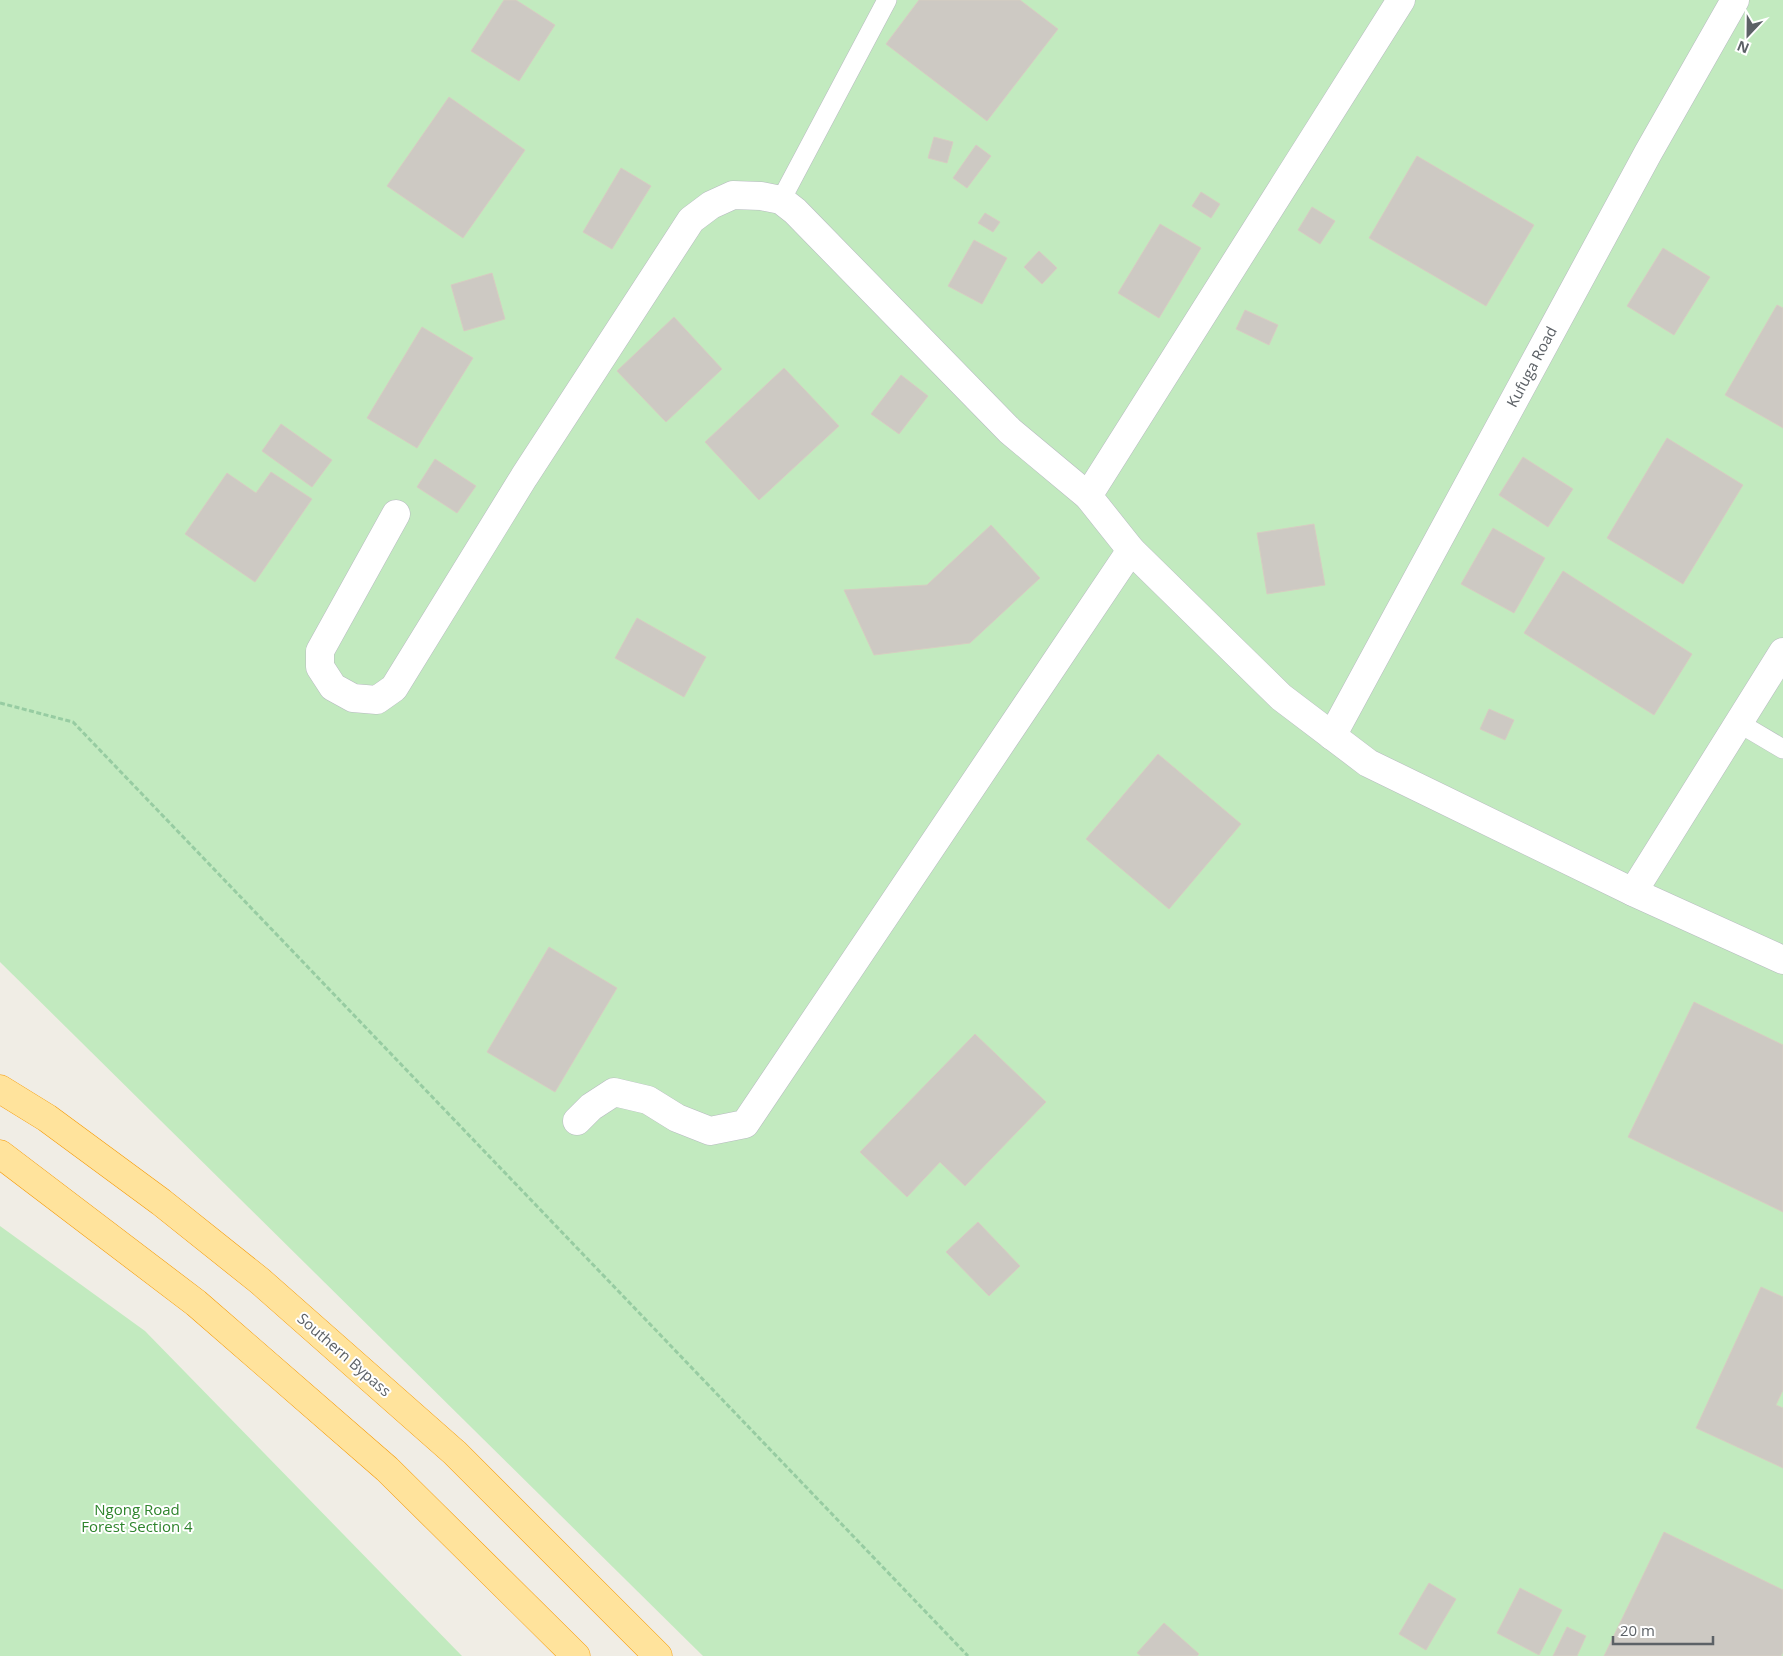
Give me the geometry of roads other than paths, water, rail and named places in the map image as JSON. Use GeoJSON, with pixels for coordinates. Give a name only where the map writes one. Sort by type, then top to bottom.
{"type":"FeatureCollection","features":[{"type":"Feature","properties":{"kind":"highway","name":"Southern Bypass"},"geometry":{"type":"LineString","coordinates":[[0,1089],[47,1118],[146,1190],[260,1281],[455,1453],[658,1656]]}},
{"type":"Feature","properties":{"kind":"highway"},"geometry":{"type":"LineString","coordinates":[[0,1154],[196,1303],[387,1469],[576,1656]]}},
{"type":"Feature","properties":{"kind":"street"},"geometry":{"type":"LineString","coordinates":[[1088,496],[1401,0]]}},
{"type":"Feature","properties":{"kind":"street","name":"Kufuga Road"},"geometry":{"type":"LineString","coordinates":[[1332,736],[1643,162],[1735,0]]}},
{"type":"Feature","properties":{"kind":"street"},"geometry":{"type":"LineString","coordinates":[[396,514],[320,650],[320,668],[332,687],[353,698],[377,700],[394,688],[524,477],[691,220],[711,205],[733,195],[761,196],[781,200],[795,211],[1010,431],[1088,496],[1131,550],[1281,697],[1332,736],[1368,763],[1633,892],[1783,960]]}},
{"type":"Feature","properties":{"kind":"street"},"geometry":{"type":"LineString","coordinates":[[577,1121],[591,1107],[614,1092],[648,1100],[677,1118],[710,1131],[745,1124],[1131,550]]}},
{"type":"Feature","properties":{"kind":"street"},"geometry":{"type":"LineString","coordinates":[[1633,892],[1783,652]]}},
{"type":"Feature","properties":{"kind":"lane"},"geometry":{"type":"LineString","coordinates":[[781,200],[887,0]]}},
{"type":"Feature","properties":{"kind":"lane"},"geometry":{"type":"LineString","coordinates":[[1739,723],[1783,749]]}},
{"type":"Feature","properties":{"kind":"park label","name":"Ngong Road Forest Section 4"},"geometry":{"type":"Point","coordinates":[137,1518]}}]}
